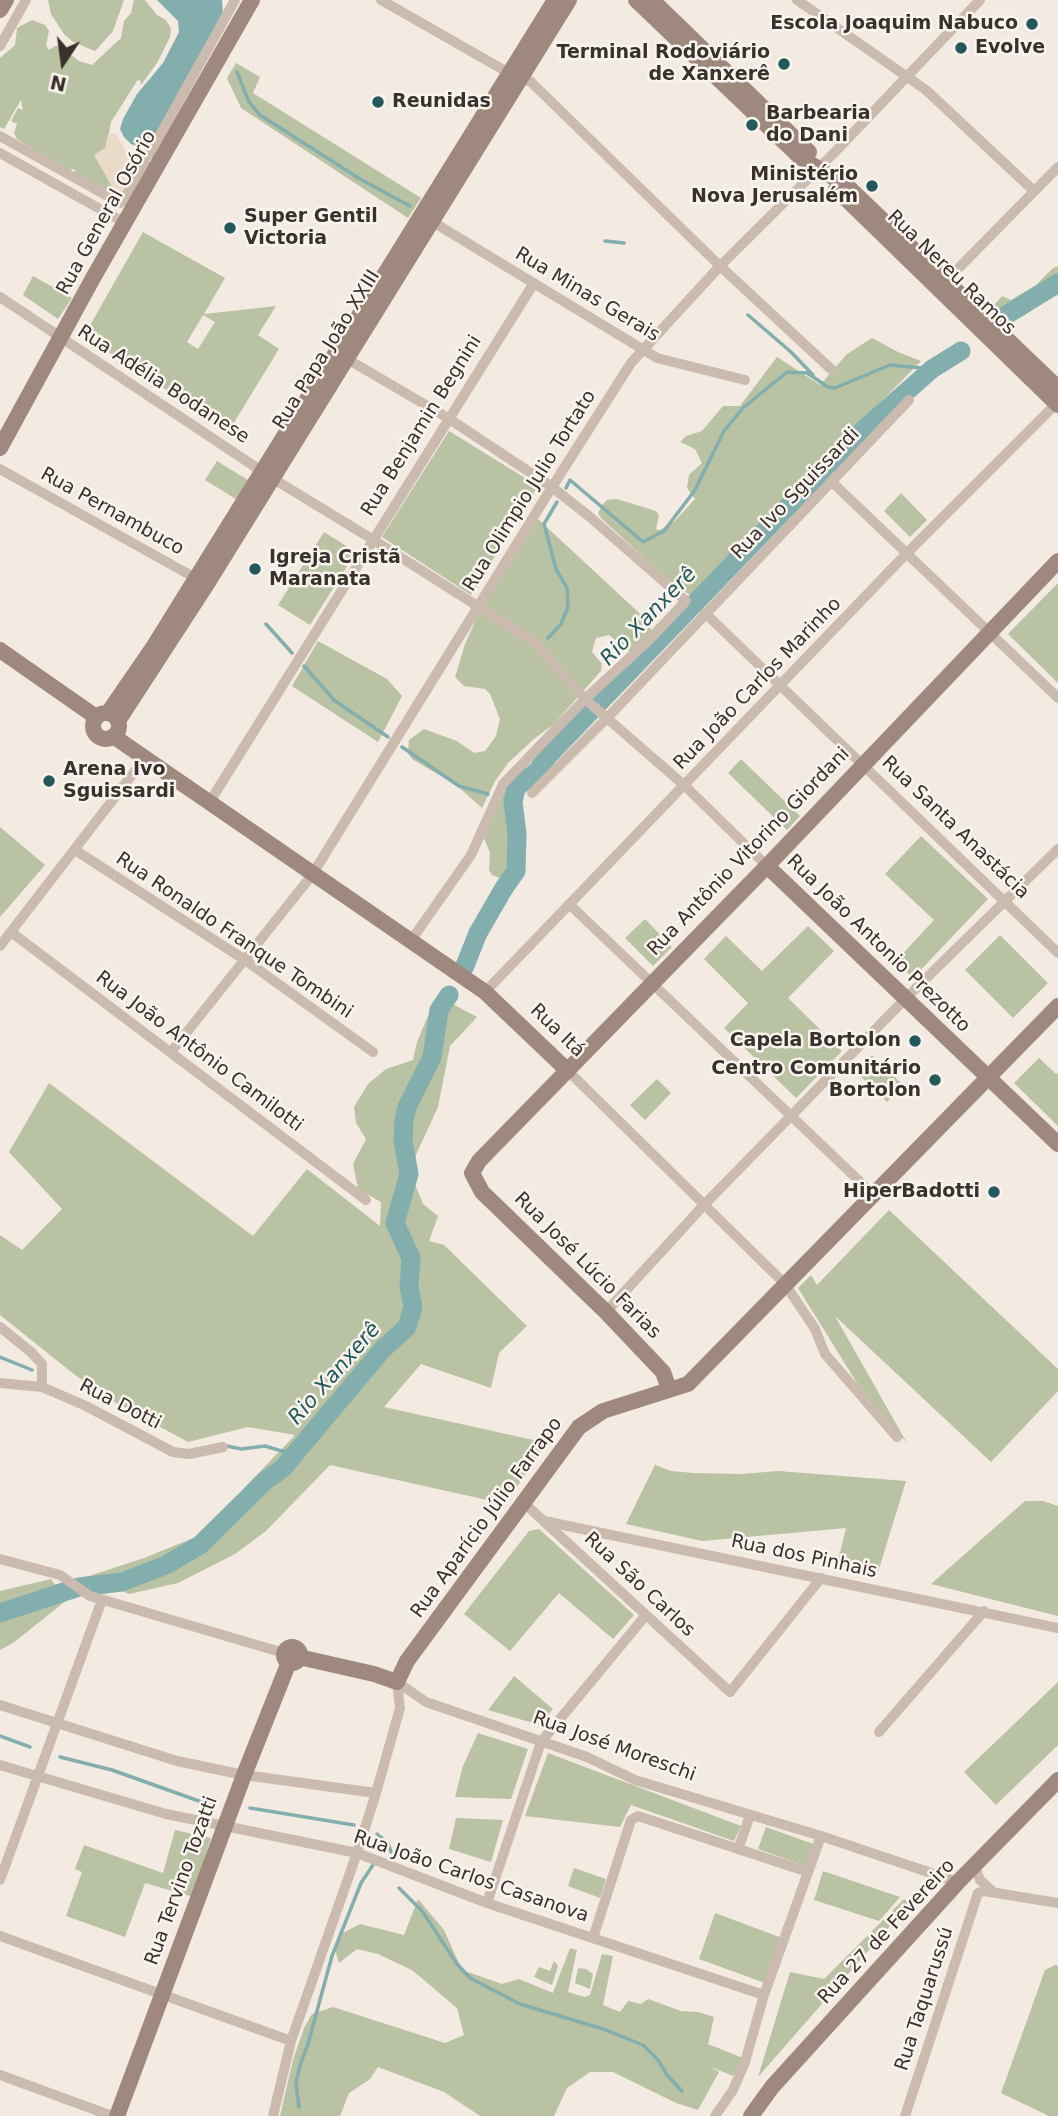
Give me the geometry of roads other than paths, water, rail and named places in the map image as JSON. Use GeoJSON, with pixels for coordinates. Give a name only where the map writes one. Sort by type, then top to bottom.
{"type":"FeatureCollection","features":[{"type":"Feature","properties":{"kind":"street"},"geometry":{"type":"LineString","coordinates":[[0,10],[6,0]]}},
{"type":"Feature","properties":{"kind":"street"},"geometry":{"type":"LineString","coordinates":[[0,46],[26,0]]}},
{"type":"Feature","properties":{"kind":"street"},"geometry":{"type":"LineString","coordinates":[[0,136],[120,202],[123,201],[145,162],[145,157],[149,155],[235,0]]}},
{"type":"Feature","properties":{"kind":"street","name":"Rua General Osório"},"geometry":{"type":"LineString","coordinates":[[0,448],[252,0]]}},
{"type":"Feature","properties":{"kind":"street"},"geometry":{"type":"LineString","coordinates":[[381,0],[531,82],[720,266],[832,370]]}},
{"type":"Feature","properties":{"kind":"street","name":"Rua Papa João XXIII"},"geometry":{"type":"LineString","coordinates":[[109,722],[158,649],[342,356],[553,11],[569,0]]}},
{"type":"Feature","properties":{"kind":"street","name":"Rua Nereu Ramos"},"geometry":{"type":"LineString","coordinates":[[636,0],[690,44],[770,121],[806,148],[818,168],[846,185],[872,218],[1001,341],[1058,400]]}},
{"type":"Feature","properties":{"kind":"street","name":"Rua Nereu Ramos"},"geometry":{"type":"LineString","coordinates":[[653,0],[690,44]]}},
{"type":"Feature","properties":{"kind":"street"},"geometry":{"type":"LineString","coordinates":[[797,0],[926,90],[1034,191]]}},
{"type":"Feature","properties":{"kind":"street","name":"Rua Olimpio Julio Tortato"},"geometry":{"type":"LineString","coordinates":[[172,1052],[312,875],[631,363],[720,266],[980,0]]}},
{"type":"Feature","properties":{"kind":"street"},"geometry":{"type":"LineString","coordinates":[[0,153],[125,223]]}},
{"type":"Feature","properties":{"kind":"street"},"geometry":{"type":"LineString","coordinates":[[942,285],[1058,167]]}},
{"type":"Feature","properties":{"kind":"street","name":"Rua Minas Gerais"},"geometry":{"type":"LineString","coordinates":[[426,218],[657,358],[744,380]]}},
{"type":"Feature","properties":{"kind":"street","name":"Rua Benjamin Begnini"},"geometry":{"type":"LineString","coordinates":[[209,803],[534,283]]}},
{"type":"Feature","properties":{"kind":"street","name":"Rua Adélia Bodanese"},"geometry":{"type":"LineString","coordinates":[[0,298],[267,475],[479,606]]}},
{"type":"Feature","properties":{"kind":"street"},"geometry":{"type":"LineString","coordinates":[[342,356],[448,418],[552,487]]}},
{"type":"Feature","properties":{"kind":"street","name":"Rua Ivo Sguissardi"},"geometry":{"type":"LineString","coordinates":[[410,942],[471,855],[503,784],[597,709],[705,613],[909,400]]}},
{"type":"Feature","properties":{"kind":"street","name":"Rua João Carlos Marinho"},"geometry":{"type":"LineString","coordinates":[[485,992],[1058,400]]}},
{"type":"Feature","properties":{"kind":"street","name":"Rua Pernambuco"},"geometry":{"type":"LineString","coordinates":[[0,469],[201,581]]}},
{"type":"Feature","properties":{"kind":"street"},"geometry":{"type":"LineString","coordinates":[[832,482],[1058,698]]}},
{"type":"Feature","properties":{"kind":"street","name":"Rua Ivo Sguissardi"},"geometry":{"type":"LineString","coordinates":[[532,793],[649,640],[686,601],[552,487]]}},
{"type":"Feature","properties":{"kind":"street","name":"Rua Antônio Vitorino Giordani"},"geometry":{"type":"LineString","coordinates":[[472,1173],[479,1161],[767,866],[1058,561]]}},
{"type":"Feature","properties":{"kind":"street","name":"Rua João Antonio Prezotto"},"geometry":{"type":"LineString","coordinates":[[479,606],[534,642],[597,709],[685,786],[1058,1144]]}},
{"type":"Feature","properties":{"kind":"street","name":"Rua Santa Anastácia"},"geometry":{"type":"LineString","coordinates":[[705,613],[1058,953]]}},
{"type":"Feature","properties":{"kind":"street","name":"Rua Itá"},"geometry":{"type":"LineString","coordinates":[[0,650],[109,722],[145,758],[485,992],[785,1284],[815,1329],[825,1354],[897,1437]]}},
{"type":"Feature","properties":{"kind":"street"},"geometry":{"type":"LineString","coordinates":[[0,946],[145,758]]}},
{"type":"Feature","properties":{"kind":"street"},"geometry":{"type":"LineString","coordinates":[[606,1312],[703,1206],[905,999],[1058,849]]}},
{"type":"Feature","properties":{"kind":"street","name":"Rua Ronaldo Franque Tombini"},"geometry":{"type":"LineString","coordinates":[[75,850],[245,960],[373,1052]]}},
{"type":"Feature","properties":{"kind":"street"},"geometry":{"type":"LineString","coordinates":[[569,904],[874,1195]]}},
{"type":"Feature","properties":{"kind":"street","name":"Rua João Antônio Camilotti"},"geometry":{"type":"LineString","coordinates":[[10,932],[366,1200]]}},
{"type":"Feature","properties":{"kind":"street","name":"Rua Aparício Júlio Farrapo"},"geometry":{"type":"LineString","coordinates":[[397,1682],[407,1661],[579,1427],[603,1411],[688,1384],[1058,1006]]}},
{"type":"Feature","properties":{"kind":"street","name":"Rua José Lúcio Farias"},"geometry":{"type":"LineString","coordinates":[[472,1173],[482,1192],[606,1312],[663,1372],[669,1389]]}},
{"type":"Feature","properties":{"kind":"street"},"geometry":{"type":"LineString","coordinates":[[0,1327],[31,1352],[41,1364],[42,1387]]}},
{"type":"Feature","properties":{"kind":"street","name":"Rua Dotti"},"geometry":{"type":"LineString","coordinates":[[0,1383],[42,1387],[86,1406],[173,1452],[189,1454],[223,1447]]}},
{"type":"Feature","properties":{"kind":"street","name":"Rua São Carlos"},"geometry":{"type":"LineString","coordinates":[[524,1503],[730,1692],[821,1578]]}},
{"type":"Feature","properties":{"kind":"street","name":"Rua dos Pinhais"},"geometry":{"type":"LineString","coordinates":[[544,1521],[1058,1628]]}},
{"type":"Feature","properties":{"kind":"street","name":"Rua José Moreschi"},"geometry":{"type":"LineString","coordinates":[[0,1559],[60,1575],[85,1593],[102,1600],[291,1658],[374,1674],[397,1682],[426,1702],[587,1757],[635,1780],[821,1836],[958,1882]]}},
{"type":"Feature","properties":{"kind":"street"},"geometry":{"type":"LineString","coordinates":[[0,1880],[102,1600]]}},
{"type":"Feature","properties":{"kind":"street"},"geometry":{"type":"LineString","coordinates":[[879,1732],[984,1611]]}},
{"type":"Feature","properties":{"kind":"street"},"geometry":{"type":"LineString","coordinates":[[487,1903],[541,1742],[646,1615]]}},
{"type":"Feature","properties":{"kind":"street","name":"Rua Tervino Tozatti"},"geometry":{"type":"LineString","coordinates":[[115,2116],[243,1775],[291,1658]]}},
{"type":"Feature","properties":{"kind":"street"},"geometry":{"type":"LineString","coordinates":[[273,2116],[291,2040],[358,1853],[376,1793],[400,1708],[397,1682]]}},
{"type":"Feature","properties":{"kind":"street"},"geometry":{"type":"LineString","coordinates":[[0,1705],[177,1761],[243,1775],[376,1793]]}},
{"type":"Feature","properties":{"kind":"street","name":"Rua João Carlos Casanova"},"geometry":{"type":"LineString","coordinates":[[0,1765],[166,1814],[358,1853],[487,1903],[764,1995]]}},
{"type":"Feature","properties":{"kind":"street","name":"Rua 27 de Fevereiro"},"geometry":{"type":"LineString","coordinates":[[751,2116],[772,2087],[958,1882],[975,1868],[1058,1780]]}},
{"type":"Feature","properties":{"kind":"street"},"geometry":{"type":"LineString","coordinates":[[739,1847],[750,1815]]}},
{"type":"Feature","properties":{"kind":"street"},"geometry":{"type":"LineString","coordinates":[[593,1938],[631,1820],[638,1816],[739,1847],[808,1872]]}},
{"type":"Feature","properties":{"kind":"street"},"geometry":{"type":"LineString","coordinates":[[715,2116],[733,2090],[745,2062],[764,1995],[821,1836]]}},
{"type":"Feature","properties":{"kind":"street"},"geometry":{"type":"LineString","coordinates":[[975,1868],[980,1880],[994,1893],[1058,1903]]}},
{"type":"Feature","properties":{"kind":"street","name":"Rua Taquarussú"},"geometry":{"type":"LineString","coordinates":[[905,2116],[978,1893],[994,1893]]}},
{"type":"Feature","properties":{"kind":"street"},"geometry":{"type":"LineString","coordinates":[[0,1936],[291,2040]]}},
{"type":"Feature","properties":{"kind":"street"},"geometry":{"type":"LineString","coordinates":[[0,2075],[115,2116]]}},
{"type":"Feature","properties":{"kind":"water"},"geometry":{"type":"Polygon","coordinates":[[[157,0],[222,0],[223,17],[150,143],[140,147],[131,144],[124,137],[120,129],[123,119],[137,94],[163,63],[179,32],[178,21],[157,0]]]}},
{"type":"Feature","properties":{"kind":"waterway"},"geometry":{"type":"LineString","coordinates":[[237,72],[249,102],[260,115],[360,179],[410,206]]}},
{"type":"Feature","properties":{"kind":"waterway"},"geometry":{"type":"LineString","coordinates":[[605,241],[624,243]]}},
{"type":"Feature","properties":{"kind":"waterway","name":"Rio Xanxerê"},"geometry":{"type":"LineString","coordinates":[[995,322],[1058,283]]}},
{"type":"Feature","properties":{"kind":"waterway"},"geometry":{"type":"LineString","coordinates":[[748,315],[813,375]]}},
{"type":"Feature","properties":{"kind":"waterway","name":"Rio Xanxerê"},"geometry":{"type":"LineString","coordinates":[[464,968],[478,933],[516,871],[517,834],[513,802],[516,788],[538,770],[547,757],[853,439],[932,369],[961,351]]}},
{"type":"Feature","properties":{"kind":"waterway"},"geometry":{"type":"LineString","coordinates":[[566,488],[570,480],[643,542],[664,531],[695,490],[724,431],[743,408],[787,372],[807,373],[828,387],[835,388],[890,365],[932,369]]}},
{"type":"Feature","properties":{"kind":"waterway"},"geometry":{"type":"LineString","coordinates":[[548,638],[561,624],[568,607],[567,588],[556,569],[544,524],[557,502]]}},
{"type":"Feature","properties":{"kind":"waterway"},"geometry":{"type":"LineString","coordinates":[[266,624],[292,653]]}},
{"type":"Feature","properties":{"kind":"waterway"},"geometry":{"type":"LineString","coordinates":[[304,666],[335,701],[388,737]]}},
{"type":"Feature","properties":{"kind":"waterway"},"geometry":{"type":"LineString","coordinates":[[402,747],[459,786],[488,794]]}},
{"type":"Feature","properties":{"kind":"waterway"},"geometry":{"type":"LineString","coordinates":[[505,799],[513,802]]}},
{"type":"Feature","properties":{"kind":"waterway","name":"Rio Xanxerê"},"geometry":{"type":"LineString","coordinates":[[0,1613],[79,1587],[122,1582],[166,1565],[200,1545],[265,1481],[283,1468],[382,1350],[407,1327],[413,1307],[409,1287],[411,1258],[395,1223],[409,1174],[403,1141],[404,1120],[407,1107],[432,1057],[439,1010],[449,995]]}},
{"type":"Feature","properties":{"kind":"waterway"},"geometry":{"type":"LineString","coordinates":[[0,1357],[32,1370]]}},
{"type":"Feature","properties":{"kind":"waterway"},"geometry":{"type":"LineString","coordinates":[[227,1446],[241,1449],[265,1446],[295,1455]]}},
{"type":"Feature","properties":{"kind":"waterway"},"geometry":{"type":"LineString","coordinates":[[0,1736],[30,1747]]}},
{"type":"Feature","properties":{"kind":"waterway"},"geometry":{"type":"LineString","coordinates":[[60,1757],[112,1770],[213,1806]]}},
{"type":"Feature","properties":{"kind":"waterway"},"geometry":{"type":"LineString","coordinates":[[250,1808],[354,1825]]}},
{"type":"Feature","properties":{"kind":"waterway"},"geometry":{"type":"LineString","coordinates":[[377,1834],[388,1843],[391,1852]]}},
{"type":"Feature","properties":{"kind":"waterway"},"geometry":{"type":"LineString","coordinates":[[299,2107],[296,2083],[332,1956],[361,1883],[373,1865]]}},
{"type":"Feature","properties":{"kind":"waterway"},"geometry":{"type":"LineString","coordinates":[[399,1888],[422,1911],[457,1964],[470,1978],[520,2004],[603,2029],[643,2045],[682,2091]]}},
{"type":"Feature","properties":{"kind":"place","name":"Escola Joaquim Nabuco"},"geometry":{"type":"Point","coordinates":[1032,24]}},
{"type":"Feature","properties":{"kind":"place","name":"Evolve"},"geometry":{"type":"Point","coordinates":[961,48]}},
{"type":"Feature","properties":{"kind":"place","name":"Terminal Rodoviário de Xanxerê"},"geometry":{"type":"Point","coordinates":[784,64]}},
{"type":"Feature","properties":{"kind":"place","name":"Reunidas"},"geometry":{"type":"Point","coordinates":[378,102]}},
{"type":"Feature","properties":{"kind":"place","name":"Barbearia do Dani"},"geometry":{"type":"Point","coordinates":[752,125]}},
{"type":"Feature","properties":{"kind":"place","name":"Ministério Nova Jerusalém"},"geometry":{"type":"Point","coordinates":[872,186]}},
{"type":"Feature","properties":{"kind":"place","name":"Super Gentil Victoria"},"geometry":{"type":"Point","coordinates":[230,228]}},
{"type":"Feature","properties":{"kind":"place","name":"Igreja Cristã Maranata"},"geometry":{"type":"Point","coordinates":[255,569]}},
{"type":"Feature","properties":{"kind":"place","name":"Arena Ivo Sguissardi"},"geometry":{"type":"Point","coordinates":[49,781]}},
{"type":"Feature","properties":{"kind":"place","name":"Capela Bortolon"},"geometry":{"type":"Point","coordinates":[915,1041]}},
{"type":"Feature","properties":{"kind":"place","name":"Centro Comunitário Bortolon"},"geometry":{"type":"Point","coordinates":[935,1080]}},
{"type":"Feature","properties":{"kind":"place","name":"HiperBadotti"},"geometry":{"type":"Point","coordinates":[994,1192]}}]}
